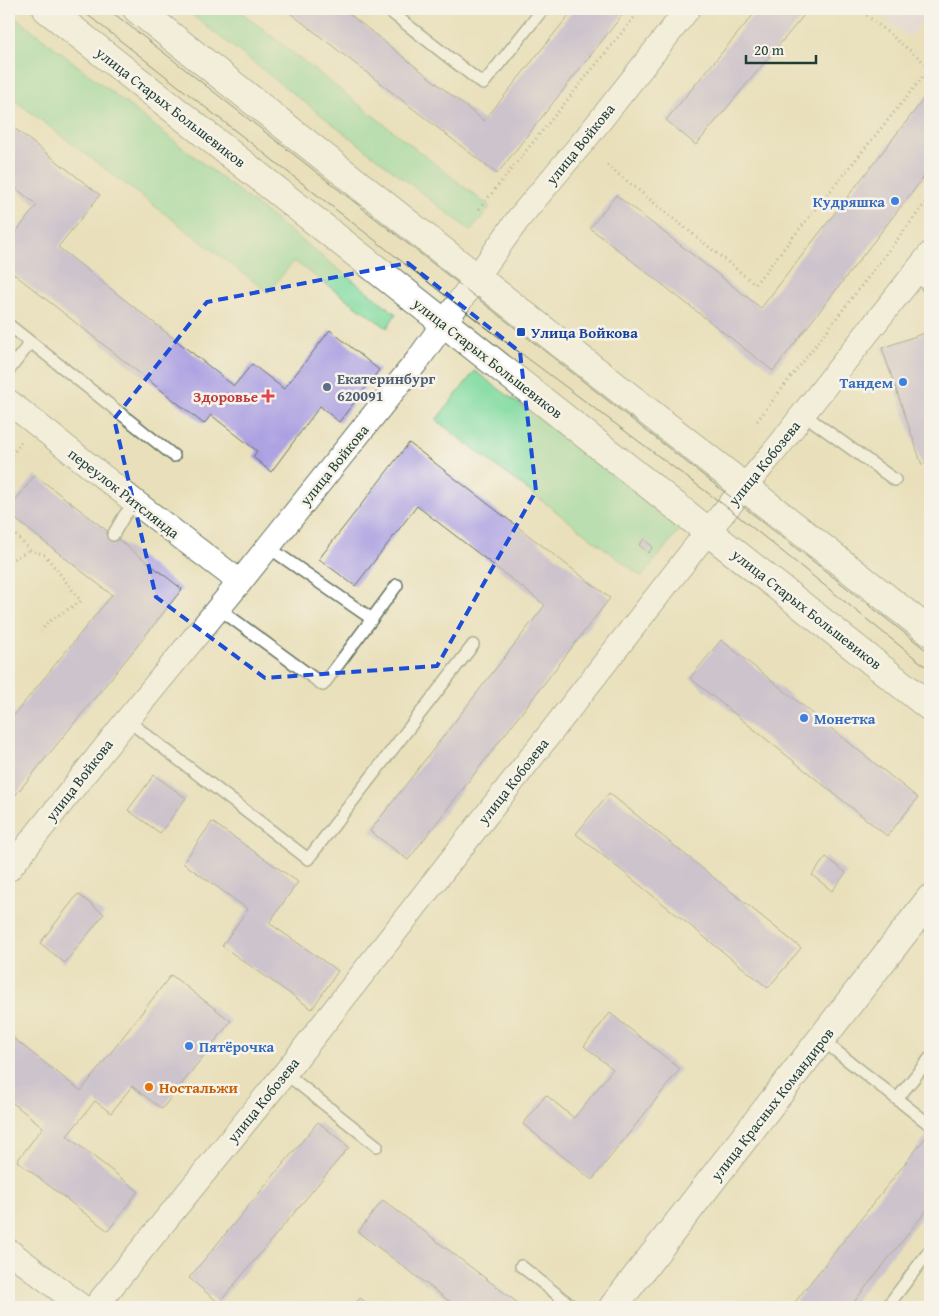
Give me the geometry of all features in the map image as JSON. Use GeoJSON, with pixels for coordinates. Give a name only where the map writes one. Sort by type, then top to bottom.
{"type":"FeatureCollection","features":[{"type":"Feature","properties":{"kind":"main road","name":"улица Старых Большевиков"},"geometry":{"type":"LineString","coordinates":[[47,9],[930,707]]}},
{"type":"Feature","properties":{"kind":"main road"},"geometry":{"type":"LineString","coordinates":[[137,9],[930,632]]}},
{"type":"Feature","properties":{"kind":"main road","name":"улица Красных Командиров"},"geometry":{"type":"LineString","coordinates":[[613,1307],[930,899]]}},
{"type":"Feature","properties":{"kind":"street","name":"улица Войкова"},"geometry":{"type":"LineString","coordinates":[[13,856],[240,582],[417,361],[519,218],[587,137],[688,9]]}},
{"type":"Feature","properties":{"kind":"street","name":"улица Кобозева"},"geometry":{"type":"LineString","coordinates":[[95,1307],[285,1073],[708,531],[803,414],[925,272]]}},
{"type":"Feature","properties":{"kind":"street","name":"переулок Ритслянда"},"geometry":{"type":"LineString","coordinates":[[9,402],[240,582]]}},
{"type":"Feature","properties":{"kind":"street"},"geometry":{"type":"LineString","coordinates":[[9,1251],[73,1305]]}},
{"type":"Feature","properties":{"kind":"lane"},"geometry":{"type":"LineString","coordinates":[[387,9],[483,84],[543,9]]}},
{"type":"Feature","properties":{"kind":"lane"},"geometry":{"type":"LineString","coordinates":[[9,325],[174,456]]}},
{"type":"Feature","properties":{"kind":"lane"},"geometry":{"type":"LineString","coordinates":[[9,370],[30,342]]}},
{"type":"Feature","properties":{"kind":"lane"},"geometry":{"type":"LineString","coordinates":[[803,414],[895,480]]}},
{"type":"Feature","properties":{"kind":"lane"},"geometry":{"type":"LineString","coordinates":[[113,535],[135,502]]}},
{"type":"Feature","properties":{"kind":"lane"},"geometry":{"type":"LineString","coordinates":[[268,547],[372,619]]}},
{"type":"Feature","properties":{"kind":"lane"},"geometry":{"type":"LineString","coordinates":[[218,608],[323,685],[398,585]]}},
{"type":"Feature","properties":{"kind":"lane"},"geometry":{"type":"LineString","coordinates":[[127,720],[308,859],[473,645]]}},
{"type":"Feature","properties":{"kind":"lane"},"geometry":{"type":"LineString","coordinates":[[822,1040],[930,1125]]}},
{"type":"Feature","properties":{"kind":"lane"},"geometry":{"type":"LineString","coordinates":[[897,1098],[930,1058]]}},
{"type":"Feature","properties":{"kind":"lane"},"geometry":{"type":"LineString","coordinates":[[285,1073],[377,1146]]}},
{"type":"Feature","properties":{"kind":"lane"},"geometry":{"type":"LineString","coordinates":[[887,1307],[930,1250]]}},
{"type":"Feature","properties":{"kind":"lane"},"geometry":{"type":"LineString","coordinates":[[521,1266],[572,1307]]}},
{"type":"Feature","properties":{"kind":"path"},"geometry":{"type":"LineString","coordinates":[[479,210],[641,9]]}},
{"type":"Feature","properties":{"kind":"path"},"geometry":{"type":"LineString","coordinates":[[607,165],[755,284],[930,68],[859,9]]}},
{"type":"Feature","properties":{"kind":"path"},"geometry":{"type":"LineString","coordinates":[[757,422],[930,197]]}},
{"type":"Feature","properties":{"kind":"path"},"geometry":{"type":"LineString","coordinates":[[9,459],[24,438]]}},
{"type":"Feature","properties":{"kind":"path"},"geometry":{"type":"LineString","coordinates":[[9,528],[30,550],[44,555],[81,601],[48,622],[41,631]]}},
{"type":"Feature","properties":{"kind":"path"},"geometry":{"type":"LineString","coordinates":[[9,560],[30,550]]}},
{"type":"Feature","properties":{"kind":"highlighted area"},"geometry":{"type":"Polygon","coordinates":[[[408,263],[520,352],[536,491],[437,666],[265,678],[156,597],[114,419],[207,302],[408,263]]]}},
{"type":"Feature","properties":{"kind":"shaded area"},"geometry":{"type":"Polygon","coordinates":[[[873,9],[930,9],[930,12],[909,37],[873,9]]]}},
{"type":"Feature","properties":{"kind":"green space"},"geometry":{"type":"Polygon","coordinates":[[[184,9],[237,9],[490,207],[471,231],[184,9]]]}},
{"type":"Feature","properties":{"kind":"green space"},"geometry":{"type":"Polygon","coordinates":[[[9,12],[396,314],[387,328],[294,261],[268,292],[9,96],[9,12]]]}},
{"type":"Feature","properties":{"kind":"green space"},"geometry":{"type":"Polygon","coordinates":[[[475,371],[682,526],[642,577],[436,420],[475,371]]]}},
{"type":"Feature","properties":{"kind":"building"},"geometry":{"type":"Polygon","coordinates":[[[285,9],[343,9],[484,121],[574,9],[627,9],[497,174],[285,9]]]}},
{"type":"Feature","properties":{"kind":"building"},"geometry":{"type":"Polygon","coordinates":[[[758,9],[809,9],[696,145],[666,120],[758,9]]]}},
{"type":"Feature","properties":{"kind":"building"},"geometry":{"type":"Polygon","coordinates":[[[930,91],[930,169],[773,371],[590,228],[616,195],[761,308],[930,91]]]}},
{"type":"Feature","properties":{"kind":"building"},"geometry":{"type":"Polygon","coordinates":[[[9,124],[100,195],[58,247],[234,386],[252,364],[284,389],[330,330],[379,370],[339,422],[320,406],[271,472],[253,457],[257,451],[211,415],[204,424],[9,270],[9,241],[37,205],[9,183],[9,124]]]}},
{"type":"Feature","properties":{"kind":"building"},"geometry":{"type":"Polygon","coordinates":[[[930,331],[930,461],[922,465],[882,348],[930,331]]]}},
{"type":"Feature","properties":{"kind":"building"},"geometry":{"type":"Polygon","coordinates":[[[409,443],[610,598],[408,860],[370,831],[545,605],[417,506],[355,586],[319,559],[409,443]]]}},
{"type":"Feature","properties":{"kind":"building"},"geometry":{"type":"Polygon","coordinates":[[[35,475],[182,589],[9,803],[9,721],[112,595],[9,514],[9,509],[35,475]]]}},
{"type":"Feature","properties":{"kind":"building"},"geometry":{"type":"Polygon","coordinates":[[[644,539],[653,547],[648,553],[639,545],[644,539]]]}},
{"type":"Feature","properties":{"kind":"building"},"geometry":{"type":"Polygon","coordinates":[[[721,640],[918,798],[887,836],[690,678],[721,640]]]}},
{"type":"Feature","properties":{"kind":"building"},"geometry":{"type":"Polygon","coordinates":[[[154,775],[186,798],[160,833],[128,810],[154,775]]]}},
{"type":"Feature","properties":{"kind":"building"},"geometry":{"type":"Polygon","coordinates":[[[609,793],[801,948],[768,988],[576,834],[609,793]]]}},
{"type":"Feature","properties":{"kind":"building"},"geometry":{"type":"Polygon","coordinates":[[[212,822],[298,882],[269,923],[338,971],[312,1009],[222,946],[248,909],[183,863],[212,822]]]}},
{"type":"Feature","properties":{"kind":"building"},"geometry":{"type":"Polygon","coordinates":[[[826,857],[846,873],[832,891],[812,875],[826,857]]]}},
{"type":"Feature","properties":{"kind":"building"},"geometry":{"type":"Polygon","coordinates":[[[78,894],[104,914],[65,963],[40,943],[78,894]]]}},
{"type":"Feature","properties":{"kind":"building"},"geometry":{"type":"Polygon","coordinates":[[[171,975],[231,1021],[162,1109],[132,1086],[111,1113],[95,1101],[67,1136],[138,1191],[108,1231],[17,1161],[43,1127],[9,1100],[9,1035],[81,1091],[171,975]]]}},
{"type":"Feature","properties":{"kind":"building"},"geometry":{"type":"Polygon","coordinates":[[[610,1013],[680,1069],[592,1180],[523,1124],[546,1095],[574,1118],[613,1069],[584,1046],[610,1013]]]}},
{"type":"Feature","properties":{"kind":"building"},"geometry":{"type":"Polygon","coordinates":[[[318,1122],[349,1147],[219,1303],[189,1278],[318,1122]]]}},
{"type":"Feature","properties":{"kind":"building"},"geometry":{"type":"Polygon","coordinates":[[[930,1132],[930,1206],[850,1307],[791,1307],[930,1132]]]}},
{"type":"Feature","properties":{"kind":"building"},"geometry":{"type":"Polygon","coordinates":[[[383,1200],[523,1307],[457,1307],[358,1232],[383,1200]]]}},
{"type":"Feature","properties":{"kind":"building"},"geometry":{"type":"Polygon","coordinates":[[[360,1298],[372,1307],[353,1307],[360,1298]]]}},
{"type":"Feature","properties":{"kind":"tram line"},"geometry":{"type":"LineString","coordinates":[[80,9],[483,325],[728,508],[930,670]]}},
{"type":"Feature","properties":{"kind":"tram line"},"geometry":{"type":"LineString","coordinates":[[108,9],[930,653]]}},
{"type":"Feature","properties":{"kind":"place","name":"Кудряшка"},"geometry":{"type":"Point","coordinates":[895,201]}},
{"type":"Feature","properties":{"kind":"place","name":"Улица Войкова"},"geometry":{"type":"Point","coordinates":[521,332]}},
{"type":"Feature","properties":{"kind":"place","name":"Тандем"},"geometry":{"type":"Point","coordinates":[903,382]}},
{"type":"Feature","properties":{"kind":"place","name":"Екатеринбург 620091"},"geometry":{"type":"Point","coordinates":[327,387]}},
{"type":"Feature","properties":{"kind":"place","name":"Здоровье"},"geometry":{"type":"Point","coordinates":[268,396]}},
{"type":"Feature","properties":{"kind":"place","name":"Монетка"},"geometry":{"type":"Point","coordinates":[804,718]}},
{"type":"Feature","properties":{"kind":"place","name":"Пятёрочка"},"geometry":{"type":"Point","coordinates":[189,1046]}},
{"type":"Feature","properties":{"kind":"place","name":"Ностальжи"},"geometry":{"type":"Point","coordinates":[149,1087]}}]}
